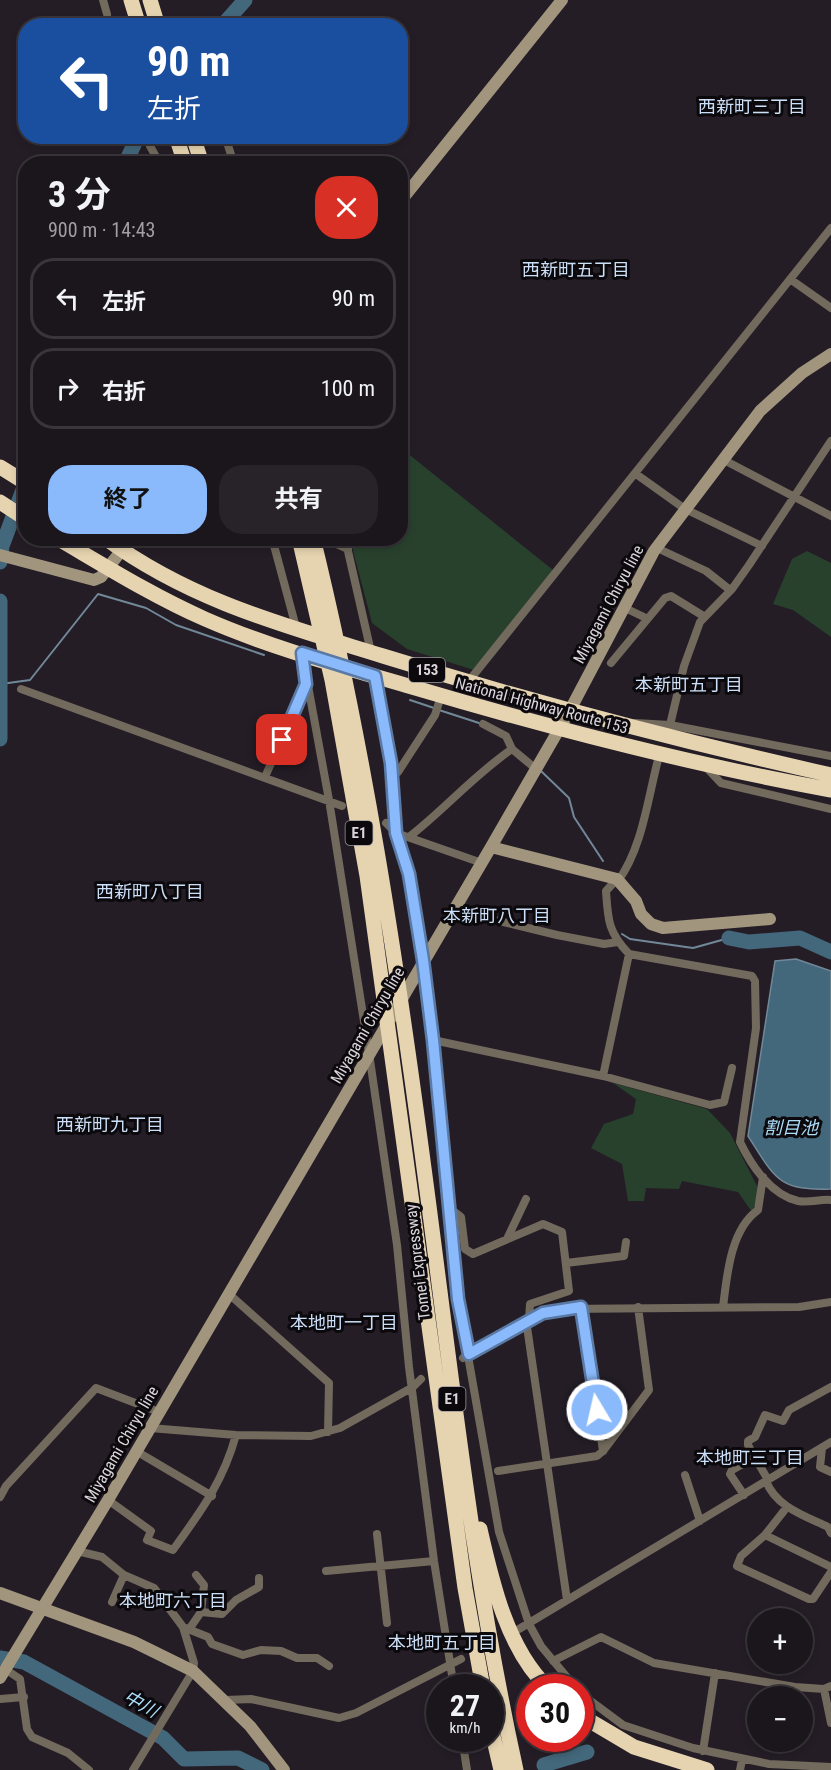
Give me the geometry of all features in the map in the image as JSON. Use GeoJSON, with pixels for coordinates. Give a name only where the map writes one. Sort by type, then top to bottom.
{"type":"FeatureCollection","features":[{"type":"Feature","properties":{"kind":"highway"},"geometry":{"type":"LineString","coordinates":[[132,0],[137,18]]}},
{"type":"Feature","properties":{"kind":"highway"},"geometry":{"type":"LineString","coordinates":[[150,0],[156,18]]}},
{"type":"Feature","properties":{"kind":"highway"},"geometry":{"type":"LineString","coordinates":[[0,467],[18,478]]}},
{"type":"Feature","properties":{"kind":"highway"},"geometry":{"type":"LineString","coordinates":[[0,502],[18,514]]}},
{"type":"Feature","properties":{"kind":"highway","name":"National Highway Route 153"},"geometry":{"type":"LineString","coordinates":[[71,546],[205,619],[302,653],[441,696],[659,756],[831,790]]}},
{"type":"Feature","properties":{"kind":"highway","name":"National Highway Route 153"},"geometry":{"type":"LineString","coordinates":[[128,546],[204,597],[297,631],[569,712],[831,775]]}},
{"type":"Feature","properties":{"kind":"highway","name":"Tomei Expressway"},"geometry":{"type":"LineString","coordinates":[[301,546],[332,680],[367,876],[465,1588],[480,1674]]}},
{"type":"Feature","properties":{"kind":"highway","name":"Tomei Expressway"},"geometry":{"type":"LineString","coordinates":[[315,546],[347,684],[378,858],[405,1026],[479,1582],[516,1770]]}},
{"type":"Feature","properties":{"kind":"highway","name":"153"},"geometry":{"type":"LineString","coordinates":[[766,760],[790,760],[831,770]]}},
{"type":"Feature","properties":{"kind":"highway","name":"153"},"geometry":{"type":"LineString","coordinates":[[765,778],[777,784],[831,797]]}},
{"type":"Feature","properties":{"kind":"highway"},"geometry":{"type":"LineString","coordinates":[[440,1296],[477,1514],[493,1587],[514,1639],[538,1674]]}},
{"type":"Feature","properties":{"kind":"highway"},"geometry":{"type":"LineString","coordinates":[[594,1723],[634,1747],[706,1770]]}},
{"type":"Feature","properties":{"kind":"highway"},"geometry":{"type":"LineString","coordinates":[[489,1752],[493,1770]]}},
{"type":"Feature","properties":{"kind":"highway"},"geometry":{"type":"LineString","coordinates":[[497,1752],[501,1770]]}},
{"type":"Feature","properties":{"kind":"main road"},"geometry":{"type":"LineString","coordinates":[[408,192],[562,0]]}},
{"type":"Feature","properties":{"kind":"main road","name":"Miyagami Chiryu line"},"geometry":{"type":"LineString","coordinates":[[4,1671],[108,1500],[423,960],[491,848],[569,712],[657,548],[722,459],[778,392],[802,372],[831,354]]}},
{"type":"Feature","properties":{"kind":"main road"},"geometry":{"type":"LineString","coordinates":[[0,555],[86,579],[101,577],[126,546]]}},
{"type":"Feature","properties":{"kind":"main road"},"geometry":{"type":"LineString","coordinates":[[491,848],[618,880],[636,901],[641,914],[651,924],[663,928],[770,919]]}},
{"type":"Feature","properties":{"kind":"main road"},"geometry":{"type":"LineString","coordinates":[[0,1593],[134,1642],[193,1671],[250,1725],[284,1770]]}},
{"type":"Feature","properties":{"kind":"street"},"geometry":{"type":"LineString","coordinates":[[103,0],[106,14]]}},
{"type":"Feature","properties":{"kind":"street"},"geometry":{"type":"LineString","coordinates":[[150,146],[156,156]]}},
{"type":"Feature","properties":{"kind":"street"},"geometry":{"type":"LineString","coordinates":[[467,682],[831,228]]}},
{"type":"Feature","properties":{"kind":"street"},"geometry":{"type":"LineString","coordinates":[[790,279],[831,308]]}},
{"type":"Feature","properties":{"kind":"street"},"geometry":{"type":"LineString","coordinates":[[670,725],[688,650],[700,622],[730,590],[762,546],[831,441]]}},
{"type":"Feature","properties":{"kind":"street"},"geometry":{"type":"LineString","coordinates":[[722,459],[831,516]]}},
{"type":"Feature","properties":{"kind":"street"},"geometry":{"type":"LineString","coordinates":[[636,474],[686,509],[762,546]]}},
{"type":"Feature","properties":{"kind":"street"},"geometry":{"type":"LineString","coordinates":[[274,546],[297,631]]}},
{"type":"Feature","properties":{"kind":"street"},"geometry":{"type":"LineString","coordinates":[[341,546],[348,549]]}},
{"type":"Feature","properties":{"kind":"street"},"geometry":{"type":"LineString","coordinates":[[347,546],[371,652]]}},
{"type":"Feature","properties":{"kind":"street"},"geometry":{"type":"LineString","coordinates":[[657,548],[706,571],[730,590]]}},
{"type":"Feature","properties":{"kind":"street"},"geometry":{"type":"LineString","coordinates":[[611,663],[646,618],[665,598],[671,596],[705,617]]}},
{"type":"Feature","properties":{"kind":"street"},"geometry":{"type":"LineString","coordinates":[[624,608],[646,618]]}},
{"type":"Feature","properties":{"kind":"street"},"geometry":{"type":"LineString","coordinates":[[302,653],[329,800],[369,1053],[397,1245],[434,1560],[452,1674]]}},
{"type":"Feature","properties":{"kind":"street"},"geometry":{"type":"LineString","coordinates":[[375,676],[392,772],[396,833],[409,874],[423,960],[433,1040],[448,1207],[466,1356],[499,1532],[529,1624],[564,1674]]}},
{"type":"Feature","properties":{"kind":"street"},"geometry":{"type":"LineString","coordinates":[[265,777],[306,684]]}},
{"type":"Feature","properties":{"kind":"street"},"geometry":{"type":"LineString","coordinates":[[21,689],[342,806]]}},
{"type":"Feature","properties":{"kind":"street"},"geometry":{"type":"LineString","coordinates":[[392,772],[398,772],[428,726],[441,696]]}},
{"type":"Feature","properties":{"kind":"street"},"geometry":{"type":"LineString","coordinates":[[620,724],[651,722],[831,756]]}},
{"type":"Feature","properties":{"kind":"street"},"geometry":{"type":"LineString","coordinates":[[483,724],[506,736],[512,749],[536,769]]}},
{"type":"Feature","properties":{"kind":"street"},"geometry":{"type":"LineString","coordinates":[[409,837],[438,814],[467,783],[512,749]]}},
{"type":"Feature","properties":{"kind":"street"},"geometry":{"type":"LineString","coordinates":[[659,756],[628,868],[606,891],[609,921],[618,942],[629,954],[752,976],[755,981],[756,1028],[740,1137],[743,1150],[763,1177],[784,1195],[798,1201],[831,1200]]}},
{"type":"Feature","properties":{"kind":"street"},"geometry":{"type":"LineString","coordinates":[[704,765],[721,783],[831,809]]}},
{"type":"Feature","properties":{"kind":"street"},"geometry":{"type":"LineString","coordinates":[[386,823],[396,833],[482,862]]}},
{"type":"Feature","properties":{"kind":"street"},"geometry":{"type":"LineString","coordinates":[[454,910],[556,935],[604,944],[618,942]]}},
{"type":"Feature","properties":{"kind":"street"},"geometry":{"type":"LineString","coordinates":[[603,1076],[629,954]]}},
{"type":"Feature","properties":{"kind":"street"},"geometry":{"type":"LineString","coordinates":[[433,1040],[603,1076],[710,1105],[724,1102],[732,1068]]}},
{"type":"Feature","properties":{"kind":"street"},"geometry":{"type":"LineString","coordinates":[[723,1307],[729,1257],[749,1217],[758,1210],[763,1177]]}},
{"type":"Feature","properties":{"kind":"street"},"geometry":{"type":"LineString","coordinates":[[507,1239],[526,1199]]}},
{"type":"Feature","properties":{"kind":"street"},"geometry":{"type":"LineString","coordinates":[[448,1207],[461,1217],[465,1249],[473,1254],[543,1224],[562,1232],[569,1291],[530,1304],[528,1319],[567,1600]]}},
{"type":"Feature","properties":{"kind":"street"},"geometry":{"type":"LineString","coordinates":[[566,1263],[624,1256],[626,1242]]}},
{"type":"Feature","properties":{"kind":"street"},"geometry":{"type":"LineString","coordinates":[[229,1294],[329,1383],[328,1432]]}},
{"type":"Feature","properties":{"kind":"street"},"geometry":{"type":"LineString","coordinates":[[466,1356],[528,1319],[543,1313],[581,1307],[799,1307],[831,1302]]}},
{"type":"Feature","properties":{"kind":"street"},"geometry":{"type":"LineString","coordinates":[[581,1307],[603,1451]]}},
{"type":"Feature","properties":{"kind":"street"},"geometry":{"type":"LineString","coordinates":[[498,1471],[597,1456],[603,1451],[649,1390],[638,1307]]}},
{"type":"Feature","properties":{"kind":"street"},"geometry":{"type":"LineString","coordinates":[[150,1428],[236,1435],[292,1436],[328,1432],[413,1387],[421,1379]]}},
{"type":"Feature","properties":{"kind":"street"},"geometry":{"type":"LineString","coordinates":[[831,1387],[789,1410],[783,1421],[765,1415],[755,1437],[748,1441],[770,1492],[787,1507],[828,1527],[831,1533]]}},
{"type":"Feature","properties":{"kind":"street"},"geometry":{"type":"LineString","coordinates":[[0,1497],[6,1486],[96,1388],[159,1412]]}},
{"type":"Feature","properties":{"kind":"street"},"geometry":{"type":"LineString","coordinates":[[108,1500],[152,1531],[147,1540],[170,1551],[173,1550],[212,1496],[228,1464],[236,1435]]}},
{"type":"Feature","properties":{"kind":"street"},"geometry":{"type":"LineString","coordinates":[[519,1629],[831,1442]]}},
{"type":"Feature","properties":{"kind":"street"},"geometry":{"type":"LineString","coordinates":[[822,1448],[820,1467],[831,1472]]}},
{"type":"Feature","properties":{"kind":"street"},"geometry":{"type":"LineString","coordinates":[[136,1451],[212,1496]]}},
{"type":"Feature","properties":{"kind":"street"},"geometry":{"type":"LineString","coordinates":[[744,1495],[730,1474],[732,1470],[755,1457]]}},
{"type":"Feature","properties":{"kind":"street"},"geometry":{"type":"LineString","coordinates":[[686,1475],[700,1521]]}},
{"type":"Feature","properties":{"kind":"street"},"geometry":{"type":"LineString","coordinates":[[787,1507],[765,1535],[741,1556],[737,1566],[809,1599],[813,1599],[831,1572]]}},
{"type":"Feature","properties":{"kind":"street"},"geometry":{"type":"LineString","coordinates":[[377,1534],[387,1623]]}},
{"type":"Feature","properties":{"kind":"street"},"geometry":{"type":"LineString","coordinates":[[765,1535],[831,1567]]}},
{"type":"Feature","properties":{"kind":"street"},"geometry":{"type":"LineString","coordinates":[[77,1551],[102,1557],[124,1575],[154,1588],[186,1628],[194,1663],[193,1671],[133,1770]]}},
{"type":"Feature","properties":{"kind":"street"},"geometry":{"type":"LineString","coordinates":[[326,1571],[434,1560]]}},
{"type":"Feature","properties":{"kind":"street"},"geometry":{"type":"LineString","coordinates":[[112,1602],[124,1575]]}},
{"type":"Feature","properties":{"kind":"street"},"geometry":{"type":"LineString","coordinates":[[186,1628],[201,1612],[204,1585],[196,1575]]}},
{"type":"Feature","properties":{"kind":"street"},"geometry":{"type":"LineString","coordinates":[[201,1612],[222,1614],[236,1600],[259,1587],[259,1578]]}},
{"type":"Feature","properties":{"kind":"street"},"geometry":{"type":"LineString","coordinates":[[186,1628],[208,1636],[212,1644],[243,1655],[261,1650],[281,1651],[297,1658],[317,1658],[328,1666]]}},
{"type":"Feature","properties":{"kind":"street"},"geometry":{"type":"LineString","coordinates":[[553,1661],[601,1637],[654,1663],[827,1688],[831,1723]]}},
{"type":"Feature","properties":{"kind":"street"},"geometry":{"type":"LineString","coordinates":[[226,1700],[251,1699],[339,1718],[356,1713],[460,1659]]}},
{"type":"Feature","properties":{"kind":"street"},"geometry":{"type":"LineString","coordinates":[[4,1671],[20,1679],[27,1729],[32,1737],[68,1753],[89,1770]]}},
{"type":"Feature","properties":{"kind":"street"},"geometry":{"type":"LineString","coordinates":[[703,1751],[715,1673]]}},
{"type":"Feature","properties":{"kind":"street"},"geometry":{"type":"LineString","coordinates":[[0,1699],[24,1697]]}},
{"type":"Feature","properties":{"kind":"street"},"geometry":{"type":"LineString","coordinates":[[594,1703],[623,1725],[703,1751],[742,1760],[831,1767]]}},
{"type":"Feature","properties":{"kind":"street"},"geometry":{"type":"LineString","coordinates":[[464,1752],[467,1770]]}},
{"type":"Feature","properties":{"kind":"street"},"geometry":{"type":"LineString","coordinates":[[740,1770],[742,1760]]}},
{"type":"Feature","properties":{"kind":"green space"},"geometry":{"type":"Polygon","coordinates":[[[408,454],[553,570],[474,670],[407,649],[372,623],[352,546],[408,546],[408,454]]]}},
{"type":"Feature","properties":{"kind":"green space"},"geometry":{"type":"Polygon","coordinates":[[[807,551],[831,563],[831,637],[793,610],[773,604],[792,559],[807,551]]]}},
{"type":"Feature","properties":{"kind":"green space"},"geometry":{"type":"Polygon","coordinates":[[[613,1083],[707,1109],[730,1133],[760,1192],[752,1212],[738,1192],[682,1181],[679,1189],[646,1188],[644,1201],[628,1201],[622,1164],[591,1148],[604,1124],[633,1114],[636,1099],[613,1083]]]}},
{"type":"Feature","properties":{"kind":"water","name":"割目池"},"geometry":{"type":"Polygon","coordinates":[[[796,959],[831,971],[831,1189],[799,1187],[780,1179],[772,1172],[748,1136],[775,961],[796,959]]]}},
{"type":"Feature","properties":{"kind":"waterway"},"geometry":{"type":"LineString","coordinates":[[229,18],[245,0]]}},
{"type":"Feature","properties":{"kind":"waterway"},"geometry":{"type":"LineString","coordinates":[[129,156],[134,144]]}},
{"type":"Feature","properties":{"kind":"waterway"},"geometry":{"type":"LineString","coordinates":[[0,562],[2,546],[18,503]]}},
{"type":"Feature","properties":{"kind":"waterway"},"geometry":{"type":"LineString","coordinates":[[1,684],[30,680],[98,594],[146,608],[176,625],[264,655]]}},
{"type":"Feature","properties":{"kind":"waterway"},"geometry":{"type":"LineString","coordinates":[[0,601],[0,739]]}},
{"type":"Feature","properties":{"kind":"waterway"},"geometry":{"type":"LineString","coordinates":[[410,700],[434,708]]}},
{"type":"Feature","properties":{"kind":"waterway"},"geometry":{"type":"LineString","coordinates":[[439,710],[479,723]]}},
{"type":"Feature","properties":{"kind":"waterway"},"geometry":{"type":"LineString","coordinates":[[541,771],[569,798],[574,817],[603,861]]}},
{"type":"Feature","properties":{"kind":"waterway"},"geometry":{"type":"LineString","coordinates":[[622,934],[630,939],[693,948],[729,938]]}},
{"type":"Feature","properties":{"kind":"waterway","name":"割目池"},"geometry":{"type":"LineString","coordinates":[[729,938],[749,942],[800,938],[831,952]]}},
{"type":"Feature","properties":{"kind":"waterway","name":"中川"},"geometry":{"type":"LineString","coordinates":[[0,1658],[24,1662],[163,1738],[184,1759],[238,1758],[262,1770]]}},
{"type":"Feature","properties":{"kind":"waterway","name":"中川"},"geometry":{"type":"LineString","coordinates":[[544,1765],[587,1752]]}},
{"type":"Feature","properties":{"kind":"district","name":"西新町三丁目"},"geometry":{"type":"Point","coordinates":[752,107]}},
{"type":"Feature","properties":{"kind":"district","name":"西新町五丁目"},"geometry":{"type":"Point","coordinates":[576,270]}},
{"type":"Feature","properties":{"kind":"district","name":"本新町五丁目"},"geometry":{"type":"Point","coordinates":[689,685]}},
{"type":"Feature","properties":{"kind":"district","name":"西新町八丁目"},"geometry":{"type":"Point","coordinates":[150,892]}},
{"type":"Feature","properties":{"kind":"district","name":"本新町八丁目"},"geometry":{"type":"Point","coordinates":[497,916]}},
{"type":"Feature","properties":{"kind":"district","name":"西新町九丁目"},"geometry":{"type":"Point","coordinates":[110,1125]}},
{"type":"Feature","properties":{"kind":"district","name":"本地町一丁目"},"geometry":{"type":"Point","coordinates":[344,1323]}},
{"type":"Feature","properties":{"kind":"district","name":"本地町三丁目"},"geometry":{"type":"Point","coordinates":[750,1458]}},
{"type":"Feature","properties":{"kind":"district","name":"本地町六丁目"},"geometry":{"type":"Point","coordinates":[173,1601]}},
{"type":"Feature","properties":{"kind":"district","name":"本地町五丁目"},"geometry":{"type":"Point","coordinates":[442,1643]}},
{"type":"Feature","properties":{"kind":"route"},"geometry":{"type":"LineString","coordinates":[[282,740],[306,684],[302,653],[375,676],[393,777],[392,804],[396,833],[409,874],[423,960],[458,1299],[469,1354],[526,1320],[543,1313],[581,1307],[597,1410]]}}]}
